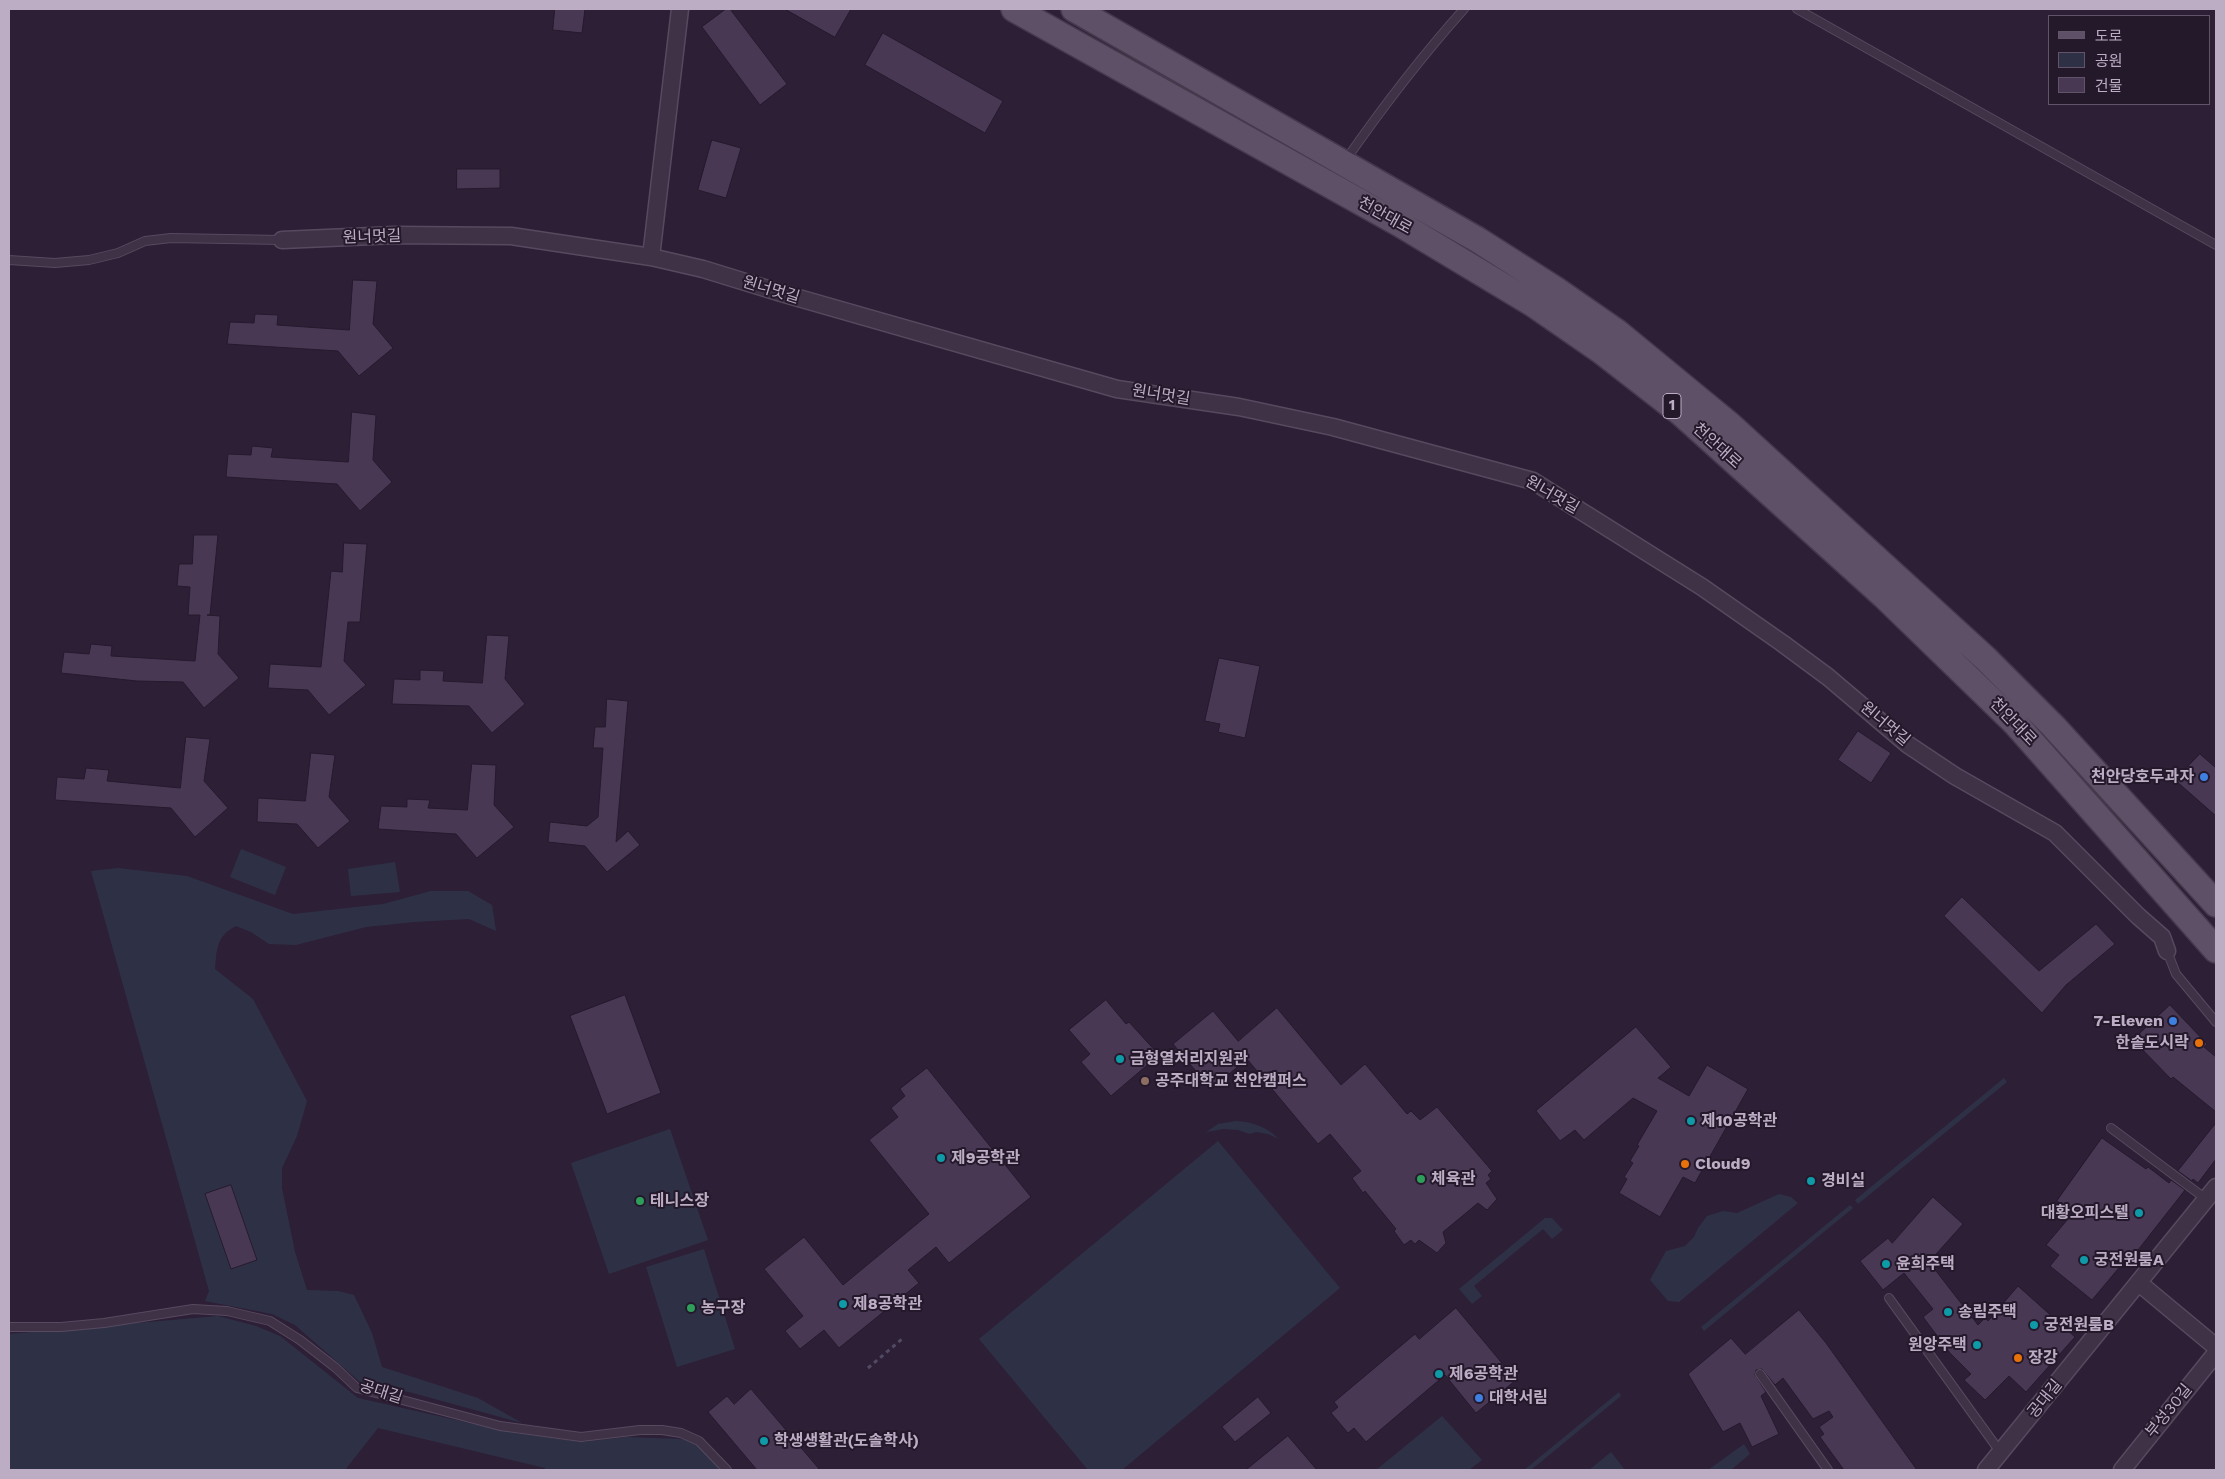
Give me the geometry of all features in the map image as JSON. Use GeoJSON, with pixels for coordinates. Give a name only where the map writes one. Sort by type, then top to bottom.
{"type":"FeatureCollection","features":[{"type":"Feature","properties":{"kind":"main road","name":"천안대로"},"geometry":{"type":"LineString","coordinates":[[1014,9],[1400,224],[1533,304],[1601,351],[1682,414],[1884,596],[2016,723],[2216,950]]}},
{"type":"Feature","properties":{"kind":"main road","name":"천안대로"},"geometry":{"type":"LineString","coordinates":[[1074,9],[1478,240],[1555,289],[1616,332],[1730,425],[1985,658],[2054,727],[2216,904]]}},
{"type":"Feature","properties":{"kind":"street"},"geometry":{"type":"LineString","coordinates":[[651,257],[680,9]]}},
{"type":"Feature","properties":{"kind":"street","name":"원너멋길"},"geometry":{"type":"LineString","coordinates":[[282,240],[395,235],[511,236],[651,257],[703,268],[781,293],[1117,388],[1238,407],[1323,425],[1533,481],[1702,587],[1782,643],[1828,677],[1907,744],[1955,776],[2054,833],[2138,916],[2162,937],[2167,951]]}},
{"type":"Feature","properties":{"kind":"street","name":"공대길"},"geometry":{"type":"LineString","coordinates":[[1986,1470],[2211,1193]]}},
{"type":"Feature","properties":{"kind":"street"},"geometry":{"type":"LineString","coordinates":[[2139,1283],[2216,1346]]}},
{"type":"Feature","properties":{"kind":"street","name":"부성30길"},"geometry":{"type":"LineString","coordinates":[[2122,1470],[2216,1353]]}},
{"type":"Feature","properties":{"kind":"lane"},"geometry":{"type":"LineString","coordinates":[[1343,162],[1428,49],[1464,9]]}},
{"type":"Feature","properties":{"kind":"lane"},"geometry":{"type":"LineString","coordinates":[[1797,9],[2216,245]]}},
{"type":"Feature","properties":{"kind":"lane","name":"원너멋길"},"geometry":{"type":"LineString","coordinates":[[9,260],[55,263],[89,260],[118,253],[145,241],[171,238],[282,240]]}},
{"type":"Feature","properties":{"kind":"lane"},"geometry":{"type":"LineString","coordinates":[[2167,951],[2176,974],[2216,1022]]}},
{"type":"Feature","properties":{"kind":"lane"},"geometry":{"type":"LineString","coordinates":[[2111,1128],[2211,1193]]}},
{"type":"Feature","properties":{"kind":"lane"},"geometry":{"type":"LineString","coordinates":[[1889,1298],[2001,1453]]}},
{"type":"Feature","properties":{"kind":"lane","name":"공대길"},"geometry":{"type":"LineString","coordinates":[[9,1327],[61,1327],[104,1323],[193,1309],[227,1311],[270,1321],[300,1340],[358,1388],[500,1426],[581,1437],[640,1430],[662,1430],[681,1433],[699,1441],[727,1470]]}},
{"type":"Feature","properties":{"kind":"lane"},"geometry":{"type":"LineString","coordinates":[[1760,1374],[1828,1470]]}},
{"type":"Feature","properties":{"kind":"path"},"geometry":{"type":"LineString","coordinates":[[868,1368],[902,1339]]}},
{"type":"Feature","properties":{"kind":"green space"},"geometry":{"type":"Polygon","coordinates":[[[241,849],[286,867],[275,895],[230,877],[241,849]]]}},
{"type":"Feature","properties":{"kind":"green space"},"geometry":{"type":"Polygon","coordinates":[[[395,862],[400,892],[351,896],[348,869],[395,862]]]}},
{"type":"Feature","properties":{"kind":"green space"},"geometry":{"type":"Polygon","coordinates":[[[118,868],[187,876],[293,914],[383,904],[431,891],[468,891],[492,905],[496,931],[469,919],[414,922],[366,927],[296,945],[269,944],[251,932],[236,926],[229,930],[221,939],[217,949],[215,969],[253,999],[307,1101],[297,1136],[282,1168],[282,1188],[295,1252],[307,1290],[338,1291],[354,1295],[372,1333],[382,1367],[478,1398],[522,1423],[413,1393],[360,1382],[295,1325],[272,1314],[205,1301],[209,1291],[91,871],[118,868]]]}},
{"type":"Feature","properties":{"kind":"green space"},"geometry":{"type":"Polygon","coordinates":[[[2004,1078],[2007,1082],[1858,1204],[1855,1200],[2004,1078]]]}},
{"type":"Feature","properties":{"kind":"green space"},"geometry":{"type":"Polygon","coordinates":[[[1236,1121],[1259,1126],[1279,1139],[1268,1134],[1256,1132],[1250,1134],[1238,1130],[1224,1129],[1206,1132],[1218,1124],[1236,1121]]]}},
{"type":"Feature","properties":{"kind":"green space","name":"테니스장"},"geometry":{"type":"Polygon","coordinates":[[[670,1129],[708,1240],[609,1274],[571,1163],[670,1129]]]}},
{"type":"Feature","properties":{"kind":"green space"},"geometry":{"type":"Polygon","coordinates":[[[1218,1141],[1340,1288],[1122,1470],[1088,1470],[979,1339],[1218,1141]]]}},
{"type":"Feature","properties":{"kind":"green space"},"geometry":{"type":"Polygon","coordinates":[[[1779,1194],[1791,1197],[1798,1203],[1679,1302],[1668,1301],[1650,1280],[1666,1251],[1685,1246],[1694,1237],[1707,1216],[1723,1211],[1737,1213],[1779,1194]]]}},
{"type":"Feature","properties":{"kind":"green space"},"geometry":{"type":"Polygon","coordinates":[[[1850,1205],[1853,1208],[1704,1331],[1701,1327],[1850,1205]]]}},
{"type":"Feature","properties":{"kind":"green space"},"geometry":{"type":"Polygon","coordinates":[[[1545,1218],[1552,1218],[1563,1230],[1552,1239],[1543,1229],[1474,1286],[1482,1296],[1472,1304],[1459,1289],[1545,1218]]]}},
{"type":"Feature","properties":{"kind":"green space","name":"농구장"},"geometry":{"type":"Polygon","coordinates":[[[704,1249],[735,1349],[677,1367],[646,1267],[704,1249]]]}},
{"type":"Feature","properties":{"kind":"green space"},"geometry":{"type":"Polygon","coordinates":[[[218,1316],[256,1326],[280,1336],[358,1398],[514,1433],[582,1442],[627,1437],[681,1439],[692,1442],[704,1450],[721,1470],[545,1470],[545,1468],[378,1428],[345,1470],[9,1470],[9,1334],[218,1316]]]}},
{"type":"Feature","properties":{"kind":"green space"},"geometry":{"type":"Polygon","coordinates":[[[1619,1392],[1621,1396],[1531,1470],[1524,1470],[1619,1392]]]}},
{"type":"Feature","properties":{"kind":"green space"},"geometry":{"type":"Polygon","coordinates":[[[1442,1416],[1482,1460],[1469,1470],[1376,1470],[1442,1416]]]}},
{"type":"Feature","properties":{"kind":"green space"},"geometry":{"type":"Polygon","coordinates":[[[1744,1444],[1750,1454],[1731,1470],[1708,1470],[1744,1444]]]}},
{"type":"Feature","properties":{"kind":"green space"},"geometry":{"type":"Polygon","coordinates":[[[1611,1452],[1625,1470],[1589,1470],[1611,1452]]]}},
{"type":"Feature","properties":{"kind":"building"},"geometry":{"type":"Polygon","coordinates":[[[555,9],[585,9],[582,33],[553,30],[555,9]]]}},
{"type":"Feature","properties":{"kind":"building"},"geometry":{"type":"Polygon","coordinates":[[[726,9],[730,9],[787,84],[760,105],[702,27],[726,9]]]}},
{"type":"Feature","properties":{"kind":"building"},"geometry":{"type":"Polygon","coordinates":[[[785,9],[851,9],[835,37],[785,9]]]}},
{"type":"Feature","properties":{"kind":"building"},"geometry":{"type":"Polygon","coordinates":[[[883,33],[1003,101],[985,133],[865,65],[883,33]]]}},
{"type":"Feature","properties":{"kind":"building"},"geometry":{"type":"Polygon","coordinates":[[[712,140],[741,148],[726,198],[698,190],[712,140]]]}},
{"type":"Feature","properties":{"kind":"building"},"geometry":{"type":"Polygon","coordinates":[[[457,169],[500,169],[500,188],[457,189],[457,169]]]}},
{"type":"Feature","properties":{"kind":"building"},"geometry":{"type":"Polygon","coordinates":[[[353,280],[377,281],[373,324],[393,348],[359,376],[338,351],[227,344],[230,322],[254,323],[255,314],[278,315],[277,325],[349,330],[353,280]]]}},
{"type":"Feature","properties":{"kind":"building"},"geometry":{"type":"Polygon","coordinates":[[[352,412],[376,415],[373,460],[392,482],[360,511],[337,484],[226,477],[228,454],[251,455],[252,446],[273,448],[271,457],[348,462],[352,412]]]}},
{"type":"Feature","properties":{"kind":"building"},"geometry":{"type":"Polygon","coordinates":[[[194,535],[218,535],[210,615],[207,615],[220,616],[218,654],[239,678],[204,708],[183,682],[137,681],[61,673],[64,652],[89,654],[91,644],[112,646],[111,656],[195,661],[200,615],[188,615],[190,587],[177,586],[179,564],[192,564],[194,535]]]}},
{"type":"Feature","properties":{"kind":"building"},"geometry":{"type":"Polygon","coordinates":[[[344,543],[367,544],[360,622],[348,622],[344,661],[366,685],[329,715],[308,690],[268,688],[270,664],[321,667],[331,571],[342,572],[344,543]]]}},
{"type":"Feature","properties":{"kind":"building"},"geometry":{"type":"Polygon","coordinates":[[[487,635],[509,636],[505,679],[525,704],[492,733],[469,706],[392,704],[394,679],[420,680],[420,670],[444,671],[443,681],[482,683],[487,635]]]}},
{"type":"Feature","properties":{"kind":"building"},"geometry":{"type":"Polygon","coordinates":[[[1219,658],[1260,666],[1245,738],[1218,732],[1220,724],[1205,721],[1219,658]]]}},
{"type":"Feature","properties":{"kind":"building"},"geometry":{"type":"Polygon","coordinates":[[[607,699],[628,701],[616,842],[628,831],[640,845],[607,872],[585,846],[548,842],[550,822],[587,826],[598,817],[603,748],[593,748],[595,727],[605,727],[607,699]]]}},
{"type":"Feature","properties":{"kind":"building"},"geometry":{"type":"Polygon","coordinates":[[[1858,731],[1891,753],[1871,783],[1838,760],[1858,731]]]}},
{"type":"Feature","properties":{"kind":"building"},"geometry":{"type":"Polygon","coordinates":[[[186,737],[210,739],[204,781],[228,808],[195,837],[171,808],[55,800],[57,777],[84,779],[86,768],[109,770],[107,781],[180,788],[186,737]]]}},
{"type":"Feature","properties":{"kind":"building"},"geometry":{"type":"Polygon","coordinates":[[[311,753],[335,755],[329,797],[350,821],[318,848],[297,824],[257,822],[258,798],[305,801],[311,753]]]}},
{"type":"Feature","properties":{"kind":"building"},"geometry":{"type":"Polygon","coordinates":[[[2200,754],[2216,768],[2216,816],[2175,780],[2200,754]]]}},
{"type":"Feature","properties":{"kind":"building"},"geometry":{"type":"Polygon","coordinates":[[[472,764],[496,765],[494,805],[514,827],[477,858],[456,834],[378,829],[381,806],[407,807],[407,799],[430,800],[428,808],[467,810],[472,764]]]}},
{"type":"Feature","properties":{"kind":"building"},"geometry":{"type":"Polygon","coordinates":[[[1962,897],[2039,971],[2096,924],[2115,944],[2066,985],[2042,1013],[1944,916],[1962,897]]]}},
{"type":"Feature","properties":{"kind":"building"},"geometry":{"type":"Polygon","coordinates":[[[625,995],[661,1093],[607,1114],[570,1016],[625,995]]]}},
{"type":"Feature","properties":{"kind":"building","name":"금형열처리지원관"},"geometry":{"type":"Polygon","coordinates":[[[1106,1000],[1126,1024],[1129,1022],[1159,1055],[1111,1096],[1081,1062],[1090,1054],[1069,1030],[1106,1000]]]}},
{"type":"Feature","properties":{"kind":"building"},"geometry":{"type":"Polygon","coordinates":[[[2170,1005],[2207,1044],[2204,1047],[2216,1057],[2216,1112],[2173,1077],[2171,1079],[2133,1040],[2170,1005]]]}},
{"type":"Feature","properties":{"kind":"building"},"geometry":{"type":"Polygon","coordinates":[[[1277,1008],[1341,1085],[1365,1064],[1407,1114],[1411,1111],[1420,1120],[1437,1107],[1492,1171],[1488,1175],[1491,1179],[1486,1183],[1497,1199],[1487,1210],[1478,1203],[1443,1232],[1446,1243],[1437,1253],[1419,1240],[1415,1244],[1411,1240],[1404,1245],[1394,1231],[1396,1229],[1352,1178],[1361,1171],[1330,1134],[1318,1144],[1247,1059],[1211,1089],[1173,1044],[1213,1011],[1238,1041],[1277,1008]]]}},
{"type":"Feature","properties":{"kind":"building","name":"제10공학관"},"geometry":{"type":"Polygon","coordinates":[[[1636,1027],[1671,1067],[1658,1078],[1689,1096],[1707,1065],[1748,1089],[1695,1183],[1683,1177],[1660,1217],[1619,1193],[1627,1179],[1624,1177],[1633,1163],[1630,1161],[1639,1146],[1637,1145],[1657,1111],[1633,1098],[1584,1140],[1575,1130],[1560,1141],[1536,1111],[1636,1027]]]}},
{"type":"Feature","properties":{"kind":"building"},"geometry":{"type":"Polygon","coordinates":[[[927,1068],[1031,1197],[949,1263],[936,1247],[908,1270],[919,1283],[839,1348],[824,1330],[800,1349],[785,1331],[803,1316],[764,1269],[804,1237],[843,1285],[929,1214],[869,1140],[898,1117],[891,1108],[905,1096],[900,1089],[927,1068]]]}},
{"type":"Feature","properties":{"kind":"building"},"geometry":{"type":"Polygon","coordinates":[[[2216,1123],[2216,1159],[2198,1183],[2193,1179],[2192,1181],[2178,1171],[2216,1123]]]}},
{"type":"Feature","properties":{"kind":"building"},"geometry":{"type":"Polygon","coordinates":[[[2102,1138],[2146,1169],[2148,1167],[2169,1183],[2171,1180],[2185,1190],[2131,1259],[2128,1257],[2092,1300],[2050,1266],[2059,1255],[2046,1245],[2073,1213],[2057,1201],[2102,1138]]]}},
{"type":"Feature","properties":{"kind":"building"},"geometry":{"type":"Polygon","coordinates":[[[231,1185],[257,1260],[231,1269],[205,1194],[231,1185]]]}},
{"type":"Feature","properties":{"kind":"building"},"geometry":{"type":"Polygon","coordinates":[[[1933,1197],[1963,1224],[1929,1262],[1978,1325],[1985,1318],[1988,1321],[2018,1286],[2075,1337],[2026,1392],[2009,1376],[1985,1400],[1964,1380],[1971,1374],[1950,1353],[1923,1317],[1933,1309],[1904,1273],[1883,1290],[1860,1261],[1888,1238],[1892,1243],[1933,1197]]]}},
{"type":"Feature","properties":{"kind":"building","name":"제6공학관"},"geometry":{"type":"Polygon","coordinates":[[[1456,1308],[1516,1380],[1476,1413],[1445,1375],[1366,1442],[1354,1428],[1348,1433],[1331,1413],[1338,1407],[1334,1402],[1415,1334],[1419,1339],[1456,1308]]]}},
{"type":"Feature","properties":{"kind":"building"},"geometry":{"type":"Polygon","coordinates":[[[1799,1310],[1826,1343],[1917,1470],[1844,1470],[1820,1437],[1824,1434],[1819,1427],[1833,1417],[1829,1411],[1813,1419],[1783,1378],[1775,1385],[1762,1369],[1756,1370],[1755,1375],[1766,1392],[1761,1396],[1779,1434],[1752,1447],[1740,1423],[1723,1432],[1688,1374],[1731,1338],[1745,1354],[1799,1310]]]}},
{"type":"Feature","properties":{"kind":"building","name":"학생생활관(도솔학사)"},"geometry":{"type":"Polygon","coordinates":[[[751,1389],[820,1470],[757,1470],[708,1412],[727,1396],[734,1404],[751,1389]]]}},
{"type":"Feature","properties":{"kind":"building"},"geometry":{"type":"Polygon","coordinates":[[[1258,1397],[1271,1413],[1235,1442],[1222,1427],[1258,1397]]]}},
{"type":"Feature","properties":{"kind":"building"},"geometry":{"type":"Polygon","coordinates":[[[1288,1436],[1317,1470],[1246,1470],[1288,1436]]]}},
{"type":"Feature","properties":{"kind":"place","name":"천안당호두과자"},"geometry":{"type":"Point","coordinates":[2204,777]}},
{"type":"Feature","properties":{"kind":"place","name":"7-Eleven"},"geometry":{"type":"Point","coordinates":[2173,1021]}},
{"type":"Feature","properties":{"kind":"place","name":"한솥도시락"},"geometry":{"type":"Point","coordinates":[2199,1043]}},
{"type":"Feature","properties":{"kind":"place","name":"금형열처리지원관"},"geometry":{"type":"Point","coordinates":[1120,1059]}},
{"type":"Feature","properties":{"kind":"place","name":"공주대학교 천안캠퍼스"},"geometry":{"type":"Point","coordinates":[1145,1081]}},
{"type":"Feature","properties":{"kind":"place","name":"제10공학관"},"geometry":{"type":"Point","coordinates":[1691,1121]}},
{"type":"Feature","properties":{"kind":"place","name":"제9공학관"},"geometry":{"type":"Point","coordinates":[941,1158]}},
{"type":"Feature","properties":{"kind":"place","name":"Cloud9"},"geometry":{"type":"Point","coordinates":[1685,1164]}},
{"type":"Feature","properties":{"kind":"place","name":"체육관"},"geometry":{"type":"Point","coordinates":[1421,1179]}},
{"type":"Feature","properties":{"kind":"place","name":"경비실"},"geometry":{"type":"Point","coordinates":[1811,1181]}},
{"type":"Feature","properties":{"kind":"place","name":"테니스장"},"geometry":{"type":"Point","coordinates":[640,1201]}},
{"type":"Feature","properties":{"kind":"place","name":"대황오피스텔"},"geometry":{"type":"Point","coordinates":[2139,1213]}},
{"type":"Feature","properties":{"kind":"place","name":"궁전원룸A"},"geometry":{"type":"Point","coordinates":[2084,1260]}},
{"type":"Feature","properties":{"kind":"place","name":"윤희주택"},"geometry":{"type":"Point","coordinates":[1886,1264]}},
{"type":"Feature","properties":{"kind":"place","name":"제8공학관"},"geometry":{"type":"Point","coordinates":[843,1304]}},
{"type":"Feature","properties":{"kind":"place","name":"농구장"},"geometry":{"type":"Point","coordinates":[691,1308]}},
{"type":"Feature","properties":{"kind":"place","name":"송림주택"},"geometry":{"type":"Point","coordinates":[1948,1312]}},
{"type":"Feature","properties":{"kind":"place","name":"궁전원룸B"},"geometry":{"type":"Point","coordinates":[2034,1325]}},
{"type":"Feature","properties":{"kind":"place","name":"원앙주택"},"geometry":{"type":"Point","coordinates":[1977,1345]}},
{"type":"Feature","properties":{"kind":"place","name":"장강"},"geometry":{"type":"Point","coordinates":[2018,1358]}},
{"type":"Feature","properties":{"kind":"place","name":"제6공학관"},"geometry":{"type":"Point","coordinates":[1439,1374]}},
{"type":"Feature","properties":{"kind":"place","name":"대학서림"},"geometry":{"type":"Point","coordinates":[1479,1398]}},
{"type":"Feature","properties":{"kind":"place","name":"학생생활관(도솔학사)"},"geometry":{"type":"Point","coordinates":[764,1441]}}]}
